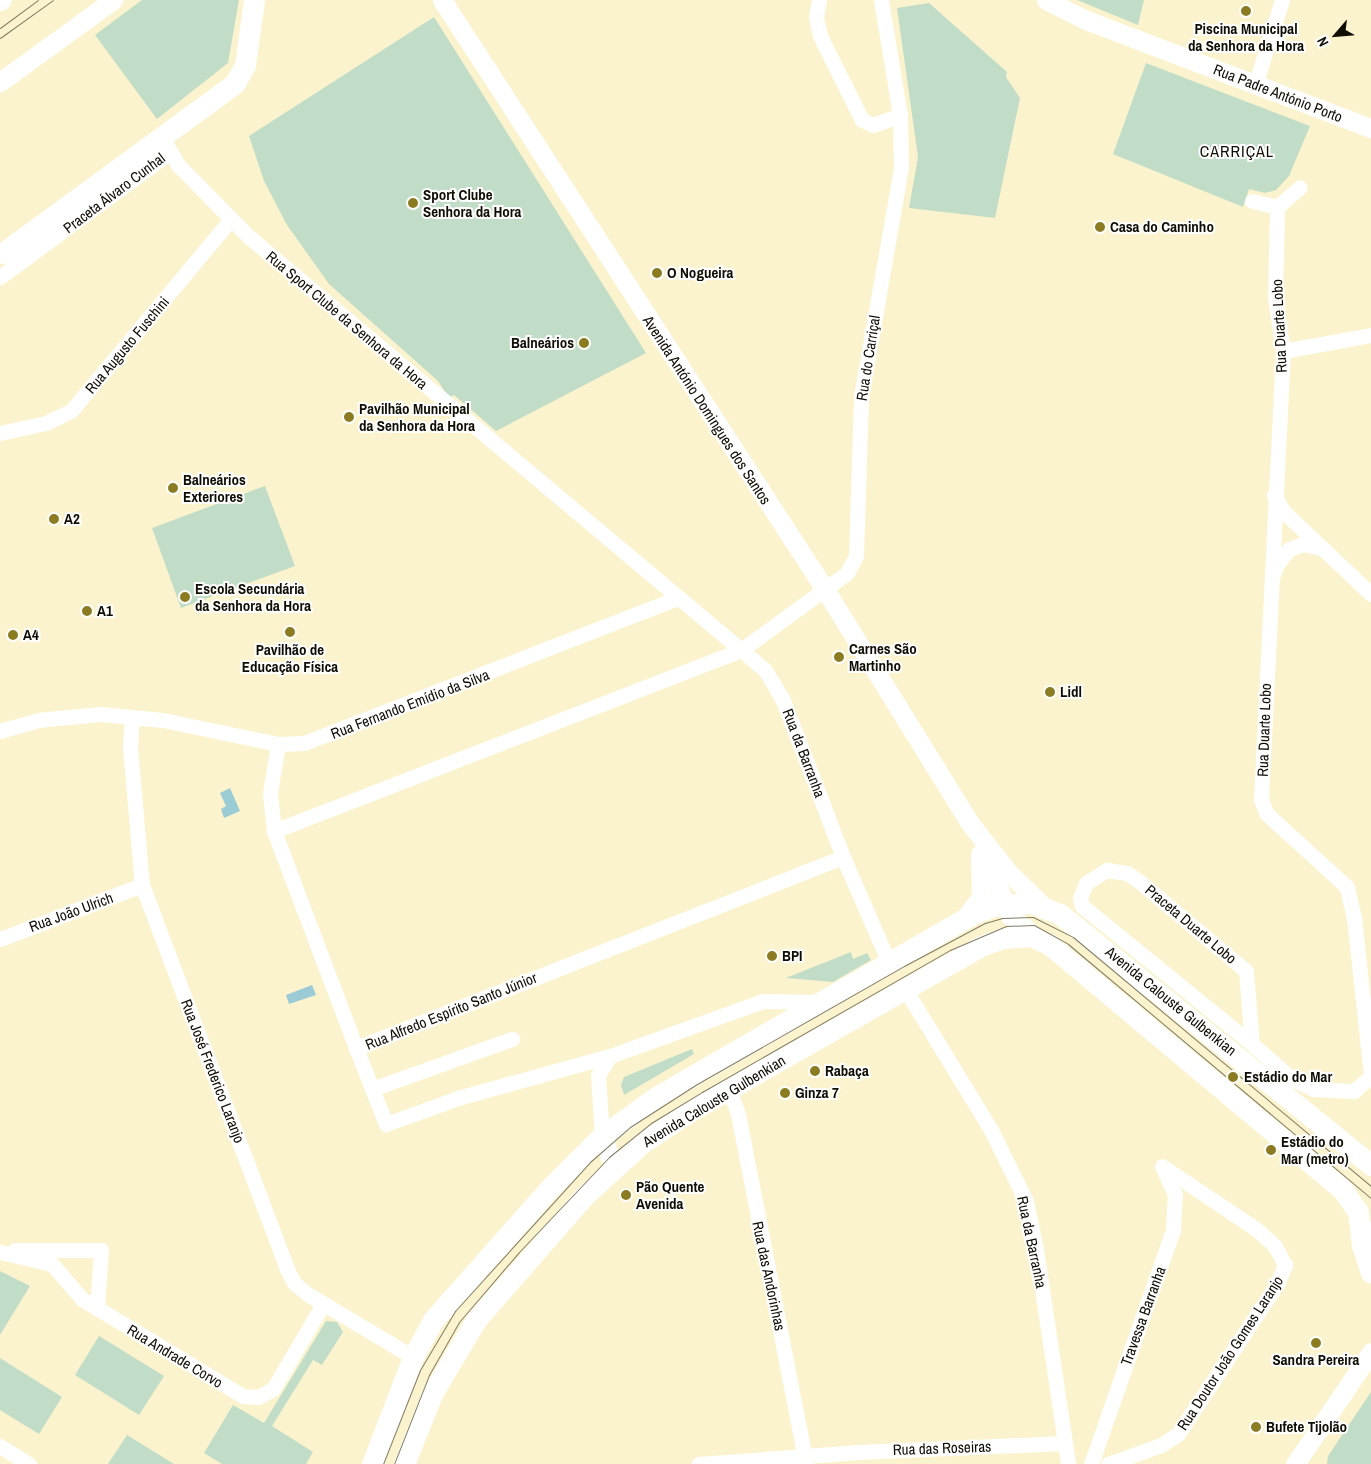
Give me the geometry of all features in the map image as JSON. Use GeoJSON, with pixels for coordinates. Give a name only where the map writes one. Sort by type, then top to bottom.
{"type":"FeatureCollection","features":[{"type":"Feature","properties":{"kind":"main road","name":"Praceta Álvaro Cunhal"},"geometry":{"type":"LineString","coordinates":[[166,145],[240,77],[246,65],[254,0]]}},
{"type":"Feature","properties":{"kind":"main road"},"geometry":{"type":"LineString","coordinates":[[3,252],[166,145]]}},
{"type":"Feature","properties":{"kind":"main road","name":"Avenida Calouste Gulbenkian"},"geometry":{"type":"LineString","coordinates":[[372,1464],[413,1357],[428,1329],[447,1303],[549,1189],[602,1136],[656,1097],[965,919],[1005,904],[1040,904],[1078,926],[1371,1165]]}},
{"type":"Feature","properties":{"kind":"main road","name":"Avenida Calouste Gulbenkian"},"geometry":{"type":"LineString","coordinates":[[404,1464],[434,1392],[476,1320],[584,1196],[620,1163],[662,1130],[729,1089],[985,944],[1013,936],[1038,939],[1050,945],[1342,1189],[1358,1212],[1362,1245],[1371,1273]]}},
{"type":"Feature","properties":{"kind":"main road"},"geometry":{"type":"LineString","coordinates":[[1362,1245],[1371,1222]]}},
{"type":"Feature","properties":{"kind":"street"},"geometry":{"type":"LineString","coordinates":[[0,82],[113,0]]}},
{"type":"Feature","properties":{"kind":"street","name":"Avenida António Domingues dos Santos"},"geometry":{"type":"LineString","coordinates":[[442,0],[826,591],[969,822],[1008,872],[1040,904]]}},
{"type":"Feature","properties":{"kind":"street"},"geometry":{"type":"LineString","coordinates":[[819,0],[816,17],[820,36],[862,120],[873,125],[900,115]]}},
{"type":"Feature","properties":{"kind":"street","name":"Rua do Carriçal"},"geometry":{"type":"LineString","coordinates":[[826,591],[847,573],[856,556],[861,397],[901,168],[900,115],[881,0]]}},
{"type":"Feature","properties":{"kind":"street","name":"Rua Padre António Porto"},"geometry":{"type":"LineString","coordinates":[[1046,0],[1086,20],[1371,128]]}},
{"type":"Feature","properties":{"kind":"street"},"geometry":{"type":"LineString","coordinates":[[1255,85],[1282,0]]}},
{"type":"Feature","properties":{"kind":"street","name":"Rua Sport Clube da Senhora da Hora"},"geometry":{"type":"LineString","coordinates":[[166,145],[230,220],[741,650]]}},
{"type":"Feature","properties":{"kind":"street","name":"Praceta Álvaro Cunhal"},"geometry":{"type":"LineString","coordinates":[[0,277],[166,145]]}},
{"type":"Feature","properties":{"kind":"street"},"geometry":{"type":"LineString","coordinates":[[1252,201],[1277,207],[1300,187]]}},
{"type":"Feature","properties":{"kind":"street","name":"Rua Duarte Lobo"},"geometry":{"type":"LineString","coordinates":[[1252,1044],[1292,1079],[1313,1089],[1354,1091],[1371,1076],[1354,918],[1347,887],[1263,807],[1269,588],[1283,351],[1275,297],[1277,207]]}},
{"type":"Feature","properties":{"kind":"street","name":"Rua Augusto Fuschini"},"geometry":{"type":"LineString","coordinates":[[0,433],[46,423],[71,411],[230,220]]}},
{"type":"Feature","properties":{"kind":"street"},"geometry":{"type":"LineString","coordinates":[[1283,351],[1371,335]]}},
{"type":"Feature","properties":{"kind":"street"},"geometry":{"type":"LineString","coordinates":[[1274,496],[1286,513],[1371,594]]}},
{"type":"Feature","properties":{"kind":"street"},"geometry":{"type":"LineString","coordinates":[[1269,588],[1277,564],[1290,549],[1303,544],[1322,549]]}},
{"type":"Feature","properties":{"kind":"street"},"geometry":{"type":"LineString","coordinates":[[274,832],[741,650],[826,591]]}},
{"type":"Feature","properties":{"kind":"street","name":"Rua Fernando Emídio da Silva"},"geometry":{"type":"LineString","coordinates":[[0,730],[63,717],[100,714],[163,720],[278,744],[316,740],[677,598]]}},
{"type":"Feature","properties":{"kind":"street","name":"Rua da Barranha"},"geometry":{"type":"LineString","coordinates":[[741,650],[776,683],[843,856],[889,963]]}},
{"type":"Feature","properties":{"kind":"street","name":"Rua José Frederico Laranjo"},"geometry":{"type":"LineString","coordinates":[[132,717],[130,748],[142,885],[286,1268],[294,1283],[324,1304],[413,1357]]}},
{"type":"Feature","properties":{"kind":"street","name":"Rua Alfredo Espírito Santo Júnior"},"geometry":{"type":"LineString","coordinates":[[278,744],[270,794],[274,832],[356,1048],[843,856]]}},
{"type":"Feature","properties":{"kind":"street"},"geometry":{"type":"LineString","coordinates":[[969,822],[1005,904]]}},
{"type":"Feature","properties":{"kind":"street","name":"Avenida António Domingues dos Santos"},"geometry":{"type":"LineString","coordinates":[[965,919],[979,903],[982,886],[979,851],[969,822]]}},
{"type":"Feature","properties":{"kind":"street","name":"Praceta Duarte Lobo"},"geometry":{"type":"LineString","coordinates":[[1108,870],[1127,872],[1246,971],[1252,1044],[1085,910],[1080,898],[1091,878],[1108,870]]}},
{"type":"Feature","properties":{"kind":"street","name":"Rua João Ulrich"},"geometry":{"type":"LineString","coordinates":[[0,939],[142,885]]}},
{"type":"Feature","properties":{"kind":"street","name":"Avenida Calouste Gulbenkian"},"geometry":{"type":"LineString","coordinates":[[1005,904],[1017,924],[1038,939]]}},
{"type":"Feature","properties":{"kind":"street","name":"Rua da Barranha"},"geometry":{"type":"LineString","coordinates":[[905,989],[991,1130],[1026,1202],[1036,1249],[1068,1464]]}},
{"type":"Feature","properties":{"kind":"street"},"geometry":{"type":"LineString","coordinates":[[356,1048],[386,1124],[460,1097],[610,1056],[763,1000],[822,1002]]}},
{"type":"Feature","properties":{"kind":"street"},"geometry":{"type":"LineString","coordinates":[[372,1089],[512,1039]]}},
{"type":"Feature","properties":{"kind":"street"},"geometry":{"type":"LineString","coordinates":[[610,1056],[598,1075],[602,1136],[609,1157],[620,1163]]}},
{"type":"Feature","properties":{"kind":"street","name":"Rua das Andorinhas"},"geometry":{"type":"LineString","coordinates":[[729,1089],[738,1114],[806,1460]]}},
{"type":"Feature","properties":{"kind":"street","name":"Travessa Barranha"},"geometry":{"type":"LineString","coordinates":[[1091,1464],[1173,1230],[1175,1195],[1162,1166]]}},
{"type":"Feature","properties":{"kind":"street","name":"Rua Doutor João Gomes Laranjo"},"geometry":{"type":"LineString","coordinates":[[1108,1464],[1161,1445],[1178,1434],[1267,1299],[1285,1265],[1275,1246],[1256,1228],[1162,1166]]}},
{"type":"Feature","properties":{"kind":"street"},"geometry":{"type":"LineString","coordinates":[[6,1252],[17,1248],[101,1250],[97,1309]]}},
{"type":"Feature","properties":{"kind":"street","name":"Rua Andrade Corvo"},"geometry":{"type":"LineString","coordinates":[[6,1252],[52,1264],[74,1293],[97,1309],[236,1393],[258,1396],[273,1389],[324,1304]]}},
{"type":"Feature","properties":{"kind":"street"},"geometry":{"type":"LineString","coordinates":[[1295,1464],[1371,1352]]}},
{"type":"Feature","properties":{"kind":"street","name":"Rua das Roseiras"},"geometry":{"type":"LineString","coordinates":[[699,1464],[806,1460],[1065,1443]]}},
{"type":"Feature","properties":{"kind":"street"},"geometry":{"type":"LineString","coordinates":[[0,1446],[29,1464]]}},
{"type":"Feature","properties":{"kind":"green space"},"geometry":{"type":"Polygon","coordinates":[[[142,0],[239,0],[228,63],[157,119],[95,35],[142,0]]]}},
{"type":"Feature","properties":{"kind":"green space"},"geometry":{"type":"Polygon","coordinates":[[[1077,0],[1144,0],[1138,25],[1077,0]]]}},
{"type":"Feature","properties":{"kind":"green space"},"geometry":{"type":"Polygon","coordinates":[[[929,3],[1007,72],[1006,77],[1020,98],[995,218],[909,208],[918,157],[897,8],[929,3]]]}},
{"type":"Feature","properties":{"kind":"green space","name":"Sport Clube Senhora da Hora"},"geometry":{"type":"Polygon","coordinates":[[[434,17],[646,353],[496,431],[454,395],[449,398],[438,381],[329,284],[287,225],[264,181],[249,136],[434,17]]]}},
{"type":"Feature","properties":{"kind":"green space"},"geometry":{"type":"Polygon","coordinates":[[[1146,63],[1310,126],[1289,176],[1276,190],[1265,193],[1249,189],[1243,207],[1113,154],[1146,63]]]}},
{"type":"Feature","properties":{"kind":"green space"},"geometry":{"type":"Polygon","coordinates":[[[265,486],[295,566],[181,608],[152,528],[265,486]]]}},
{"type":"Feature","properties":{"kind":"green space"},"geometry":{"type":"Polygon","coordinates":[[[851,952],[853,959],[867,953],[871,960],[833,982],[786,978],[851,952]]]}},
{"type":"Feature","properties":{"kind":"green space"},"geometry":{"type":"Polygon","coordinates":[[[692,1049],[694,1054],[624,1095],[621,1085],[624,1077],[692,1049]]]}},
{"type":"Feature","properties":{"kind":"green space"},"geometry":{"type":"Polygon","coordinates":[[[0,1271],[30,1286],[0,1335],[0,1271]]]}},
{"type":"Feature","properties":{"kind":"green space"},"geometry":{"type":"Polygon","coordinates":[[[326,1321],[337,1322],[343,1332],[322,1365],[313,1360],[272,1426],[313,1452],[306,1464],[222,1464],[204,1453],[233,1405],[264,1423],[326,1321]]]}},
{"type":"Feature","properties":{"kind":"green space"},"geometry":{"type":"Polygon","coordinates":[[[99,1336],[164,1376],[139,1415],[75,1375],[99,1336]]]}},
{"type":"Feature","properties":{"kind":"green space"},"geometry":{"type":"Polygon","coordinates":[[[0,1358],[62,1397],[39,1434],[0,1410],[0,1358]]]}},
{"type":"Feature","properties":{"kind":"green space"},"geometry":{"type":"Polygon","coordinates":[[[1371,1392],[1371,1464],[1327,1464],[1328,1456],[1371,1392]]]}},
{"type":"Feature","properties":{"kind":"green space"},"geometry":{"type":"Polygon","coordinates":[[[127,1435],[174,1464],[108,1464],[127,1435]]]}},
{"type":"Feature","properties":{"kind":"water"},"geometry":{"type":"Polygon","coordinates":[[[230,788],[240,811],[224,818],[221,809],[226,806],[220,793],[230,788]]]}},
{"type":"Feature","properties":{"kind":"water"},"geometry":{"type":"Polygon","coordinates":[[[312,985],[316,995],[289,1004],[286,995],[312,985]]]}},
{"type":"Feature","properties":{"kind":"tram line"},"geometry":{"type":"LineString","coordinates":[[0,28],[38,0]]}},
{"type":"Feature","properties":{"kind":"tram line"},"geometry":{"type":"LineString","coordinates":[[0,38],[53,0]]}},
{"type":"Feature","properties":{"kind":"tram line"},"geometry":{"type":"LineString","coordinates":[[383,1464],[420,1370],[455,1311],[590,1162],[630,1127],[697,1084],[904,966],[985,923],[1002,918],[1033,917],[1073,937],[1371,1186]]}},
{"type":"Feature","properties":{"kind":"tram line"},"geometry":{"type":"LineString","coordinates":[[394,1464],[429,1375],[459,1322],[519,1252],[609,1157],[651,1123],[702,1092],[950,950],[1006,926],[1034,925],[1068,944],[1371,1198]]}},
{"type":"Feature","properties":{"kind":"place","name":"Piscina Municipal da Senhora da Hora"},"geometry":{"type":"Point","coordinates":[1246,11]}},
{"type":"Feature","properties":{"kind":"place","name":"Sport Clube Senhora da Hora"},"geometry":{"type":"Point","coordinates":[413,203]}},
{"type":"Feature","properties":{"kind":"place","name":"Casa do Caminho"},"geometry":{"type":"Point","coordinates":[1100,227]}},
{"type":"Feature","properties":{"kind":"place","name":"O Nogueira"},"geometry":{"type":"Point","coordinates":[657,273]}},
{"type":"Feature","properties":{"kind":"place","name":"Balneários"},"geometry":{"type":"Point","coordinates":[584,343]}},
{"type":"Feature","properties":{"kind":"place","name":"Pavilhão Municipal da Senhora da Hora"},"geometry":{"type":"Point","coordinates":[349,417]}},
{"type":"Feature","properties":{"kind":"place","name":"Balneários Exteriores"},"geometry":{"type":"Point","coordinates":[173,488]}},
{"type":"Feature","properties":{"kind":"place","name":"A2"},"geometry":{"type":"Point","coordinates":[54,519]}},
{"type":"Feature","properties":{"kind":"place","name":"Escola Secundária da Senhora da Hora"},"geometry":{"type":"Point","coordinates":[185,597]}},
{"type":"Feature","properties":{"kind":"place","name":"A1"},"geometry":{"type":"Point","coordinates":[87,611]}},
{"type":"Feature","properties":{"kind":"place","name":"Pavilhão de Educação Física"},"geometry":{"type":"Point","coordinates":[290,632]}},
{"type":"Feature","properties":{"kind":"place","name":"A4"},"geometry":{"type":"Point","coordinates":[13,635]}},
{"type":"Feature","properties":{"kind":"place","name":"Carnes São Martinho"},"geometry":{"type":"Point","coordinates":[839,657]}},
{"type":"Feature","properties":{"kind":"place","name":"Lidl"},"geometry":{"type":"Point","coordinates":[1050,692]}},
{"type":"Feature","properties":{"kind":"place","name":"BPI"},"geometry":{"type":"Point","coordinates":[772,956]}},
{"type":"Feature","properties":{"kind":"place","name":"Rabaça"},"geometry":{"type":"Point","coordinates":[815,1071]}},
{"type":"Feature","properties":{"kind":"place","name":"Estádio do Mar"},"geometry":{"type":"Point","coordinates":[1233,1077]}},
{"type":"Feature","properties":{"kind":"place","name":"Ginza 7"},"geometry":{"type":"Point","coordinates":[785,1093]}},
{"type":"Feature","properties":{"kind":"place","name":"Estádio do Mar (metro)"},"geometry":{"type":"Point","coordinates":[1271,1150]}},
{"type":"Feature","properties":{"kind":"place","name":"Pão Quente Avenida"},"geometry":{"type":"Point","coordinates":[626,1195]}},
{"type":"Feature","properties":{"kind":"place","name":"Sandra Pereira"},"geometry":{"type":"Point","coordinates":[1316,1343]}},
{"type":"Feature","properties":{"kind":"place","name":"Bufete Tijolão"},"geometry":{"type":"Point","coordinates":[1256,1427]}},
{"type":"Feature","properties":{"kind":"district","name":"CARRIÇAL"},"geometry":{"type":"Point","coordinates":[1237,151]}}]}
